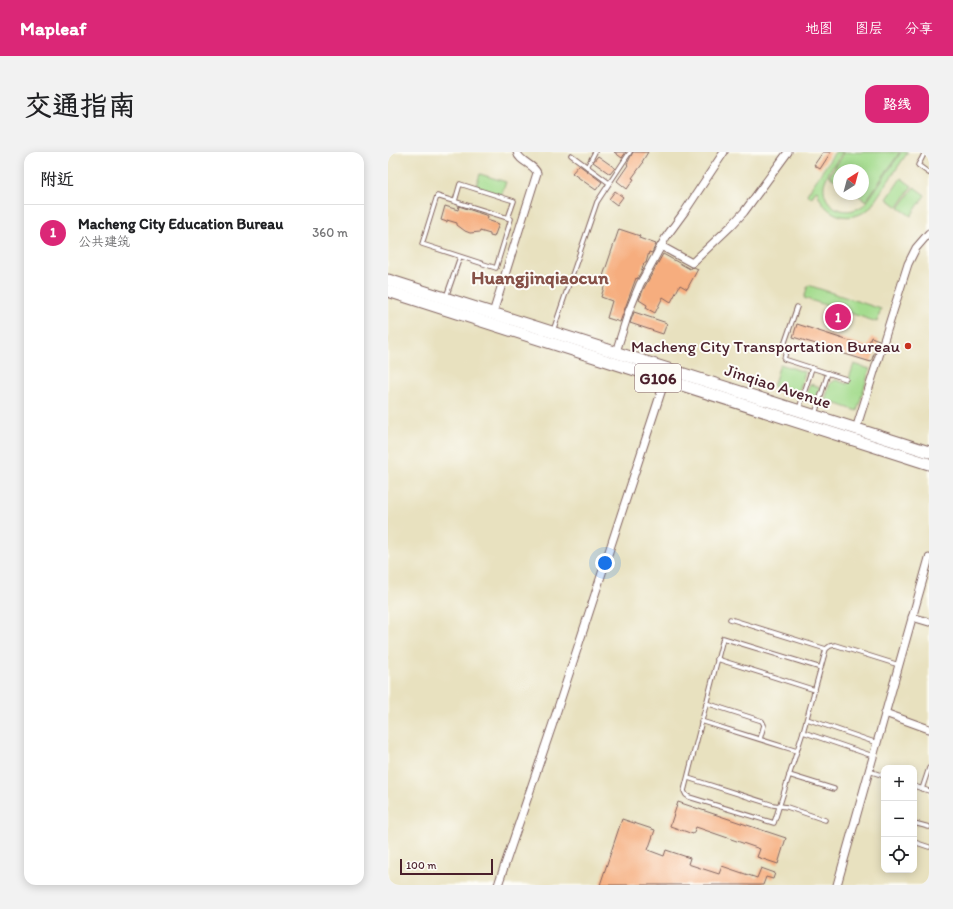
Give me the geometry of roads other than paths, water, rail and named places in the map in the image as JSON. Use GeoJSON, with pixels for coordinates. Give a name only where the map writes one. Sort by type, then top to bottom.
{"type":"FeatureCollection","features":[{"type":"Feature","properties":{"kind":"highway","name":"Jinqiao Avenue"},"geometry":{"type":"LineString","coordinates":[[388,280],[929,452]]}},
{"type":"Feature","properties":{"kind":"highway","name":"Jinqiao Avenue"},"geometry":{"type":"LineString","coordinates":[[388,291],[929,464]]}},
{"type":"Feature","properties":{"kind":"street"},"geometry":{"type":"LineString","coordinates":[[493,314],[537,173],[535,169],[519,157],[517,152]]}},
{"type":"Feature","properties":{"kind":"street"},"geometry":{"type":"LineString","coordinates":[[616,352],[629,311],[645,274],[666,237],[724,152]]}},
{"type":"Feature","properties":{"kind":"street"},"geometry":{"type":"LineString","coordinates":[[661,246],[692,263],[744,212],[788,152]]}},
{"type":"Feature","properties":{"kind":"street"},"geometry":{"type":"LineString","coordinates":[[856,429],[908,264],[916,248],[929,233]]}},
{"type":"Feature","properties":{"kind":"street"},"geometry":{"type":"LineString","coordinates":[[498,885],[552,726],[665,380]]}},
{"type":"Feature","properties":{"kind":"street"},"geometry":{"type":"LineString","coordinates":[[837,885],[929,558]]}},
{"type":"Feature","properties":{"kind":"street"},"geometry":{"type":"LineString","coordinates":[[912,617],[929,622]]}},
{"type":"Feature","properties":{"kind":"street"},"geometry":{"type":"LineString","coordinates":[[885,714],[929,729]]}},
{"type":"Feature","properties":{"kind":"lane"},"geometry":{"type":"LineString","coordinates":[[587,167],[595,152]]}},
{"type":"Feature","properties":{"kind":"lane"},"geometry":{"type":"LineString","coordinates":[[552,332],[596,202],[630,152]]}},
{"type":"Feature","properties":{"kind":"lane"},"geometry":{"type":"LineString","coordinates":[[925,152],[918,165],[929,172]]}},
{"type":"Feature","properties":{"kind":"lane"},"geometry":{"type":"LineString","coordinates":[[571,155],[609,183]]}},
{"type":"Feature","properties":{"kind":"lane"},"geometry":{"type":"LineString","coordinates":[[455,201],[460,184],[514,201],[508,218]]}},
{"type":"Feature","properties":{"kind":"lane"},"geometry":{"type":"LineString","coordinates":[[437,196],[455,201],[511,219],[496,268],[422,244],[437,196]]}},
{"type":"Feature","properties":{"kind":"lane"},"geometry":{"type":"LineString","coordinates":[[446,298],[460,257]]}},
{"type":"Feature","properties":{"kind":"lane"},"geometry":{"type":"LineString","coordinates":[[797,307],[785,342],[787,348],[784,359],[846,379]]}},
{"type":"Feature","properties":{"kind":"lane"},"geometry":{"type":"LineString","coordinates":[[798,410],[812,368]]}},
{"type":"Feature","properties":{"kind":"lane"},"geometry":{"type":"LineString","coordinates":[[814,416],[828,373]]}},
{"type":"Feature","properties":{"kind":"lane"},"geometry":{"type":"LineString","coordinates":[[730,619],[826,649]]}},
{"type":"Feature","properties":{"kind":"lane"},"geometry":{"type":"LineString","coordinates":[[821,668],[723,638],[684,791],[686,795],[774,823],[807,719],[821,668],[826,649],[835,645],[899,665]]}},
{"type":"Feature","properties":{"kind":"lane"},"geometry":{"type":"LineString","coordinates":[[717,659],[815,690]]}},
{"type":"Feature","properties":{"kind":"lane"},"geometry":{"type":"LineString","coordinates":[[706,703],[762,721],[764,725],[760,739]]}},
{"type":"Feature","properties":{"kind":"lane"},"geometry":{"type":"LineString","coordinates":[[807,719],[877,743]]}},
{"type":"Feature","properties":{"kind":"lane"},"geometry":{"type":"LineString","coordinates":[[701,721],[797,751]]}},
{"type":"Feature","properties":{"kind":"lane"},"geometry":{"type":"LineString","coordinates":[[803,732],[873,756]]}},
{"type":"Feature","properties":{"kind":"lane"},"geometry":{"type":"LineString","coordinates":[[922,789],[929,768]]}},
{"type":"Feature","properties":{"kind":"lane"},"geometry":{"type":"LineString","coordinates":[[869,771],[881,775]]}},
{"type":"Feature","properties":{"kind":"lane"},"geometry":{"type":"LineString","coordinates":[[789,775],[834,789]]}},
{"type":"Feature","properties":{"kind":"lane"},"geometry":{"type":"LineString","coordinates":[[688,778],[787,807],[825,820]]}},
{"type":"Feature","properties":{"kind":"lane"},"geometry":{"type":"LineString","coordinates":[[917,787],[929,791]]}},
{"type":"Feature","properties":{"kind":"lane"},"geometry":{"type":"LineString","coordinates":[[917,824],[929,827]]}},
{"type":"Feature","properties":{"kind":"lane"},"geometry":{"type":"LineString","coordinates":[[917,843],[929,847]]}},
{"type":"Feature","properties":{"kind":"place","name":"Macheng City Education Bureau"},"geometry":{"type":"Point","coordinates":[838,317]}},
{"type":"Feature","properties":{"kind":"place","name":"Macheng City Transportation Bureau"},"geometry":{"type":"Point","coordinates":[908,346]}},
{"type":"Feature","properties":{"kind":"district","name":"Huangjinqiaocun"},"geometry":{"type":"Point","coordinates":[540,277]}}]}
